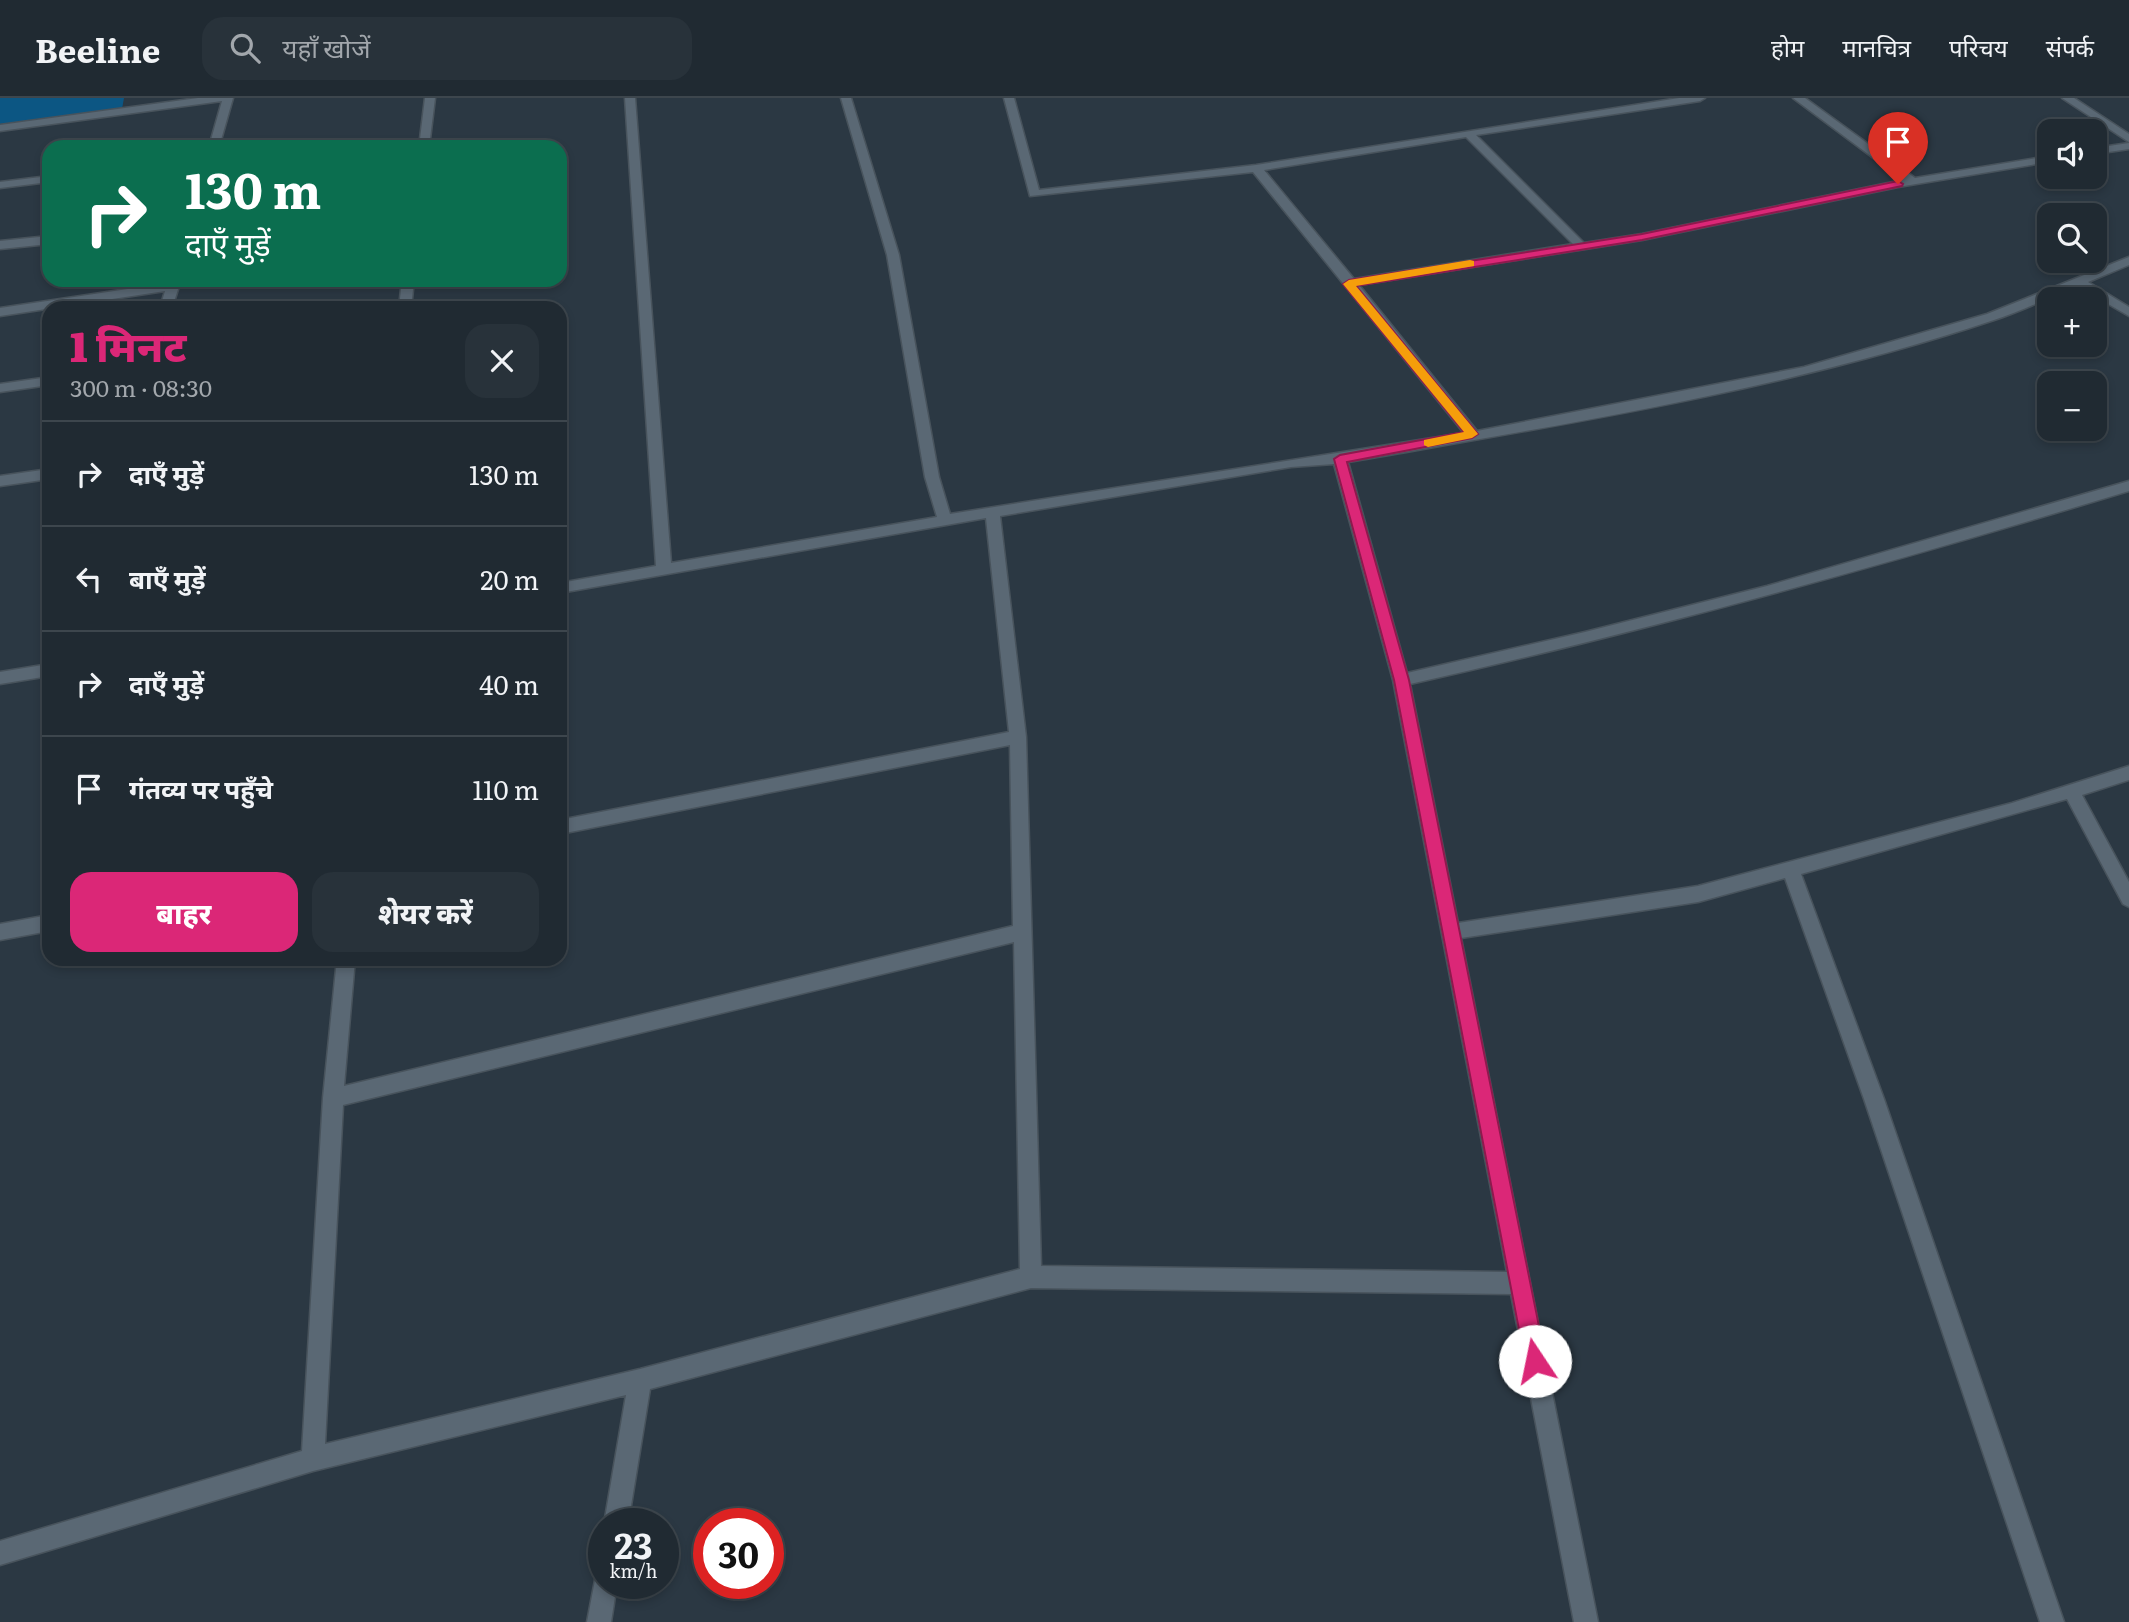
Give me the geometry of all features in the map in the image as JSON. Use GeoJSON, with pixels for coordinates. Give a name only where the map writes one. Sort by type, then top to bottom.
{"type":"FeatureCollection","features":[{"type":"Feature","properties":{"kind":"street"},"geometry":{"type":"LineString","coordinates":[[0,128],[221,98]]}},
{"type":"Feature","properties":{"kind":"street"},"geometry":{"type":"LineString","coordinates":[[216,140],[228,98]]}},
{"type":"Feature","properties":{"kind":"street"},"geometry":{"type":"LineString","coordinates":[[425,140],[430,98]]}},
{"type":"Feature","properties":{"kind":"street"},"geometry":{"type":"LineString","coordinates":[[630,98],[664,571]]}},
{"type":"Feature","properties":{"kind":"street"},"geometry":{"type":"LineString","coordinates":[[846,98],[893,255],[932,477],[946,520]]}},
{"type":"Feature","properties":{"kind":"street"},"geometry":{"type":"LineString","coordinates":[[1009,98],[1034,194],[1256,169],[1700,98]]}},
{"type":"Feature","properties":{"kind":"street"},"geometry":{"type":"LineString","coordinates":[[1798,98],[1913,182]]}},
{"type":"Feature","properties":{"kind":"street"},"geometry":{"type":"LineString","coordinates":[[2067,98],[2129,139]]}},
{"type":"Feature","properties":{"kind":"street"},"geometry":{"type":"LineString","coordinates":[[1468,133],[1581,246]]}},
{"type":"Feature","properties":{"kind":"street"},"geometry":{"type":"LineString","coordinates":[[2107,149],[2129,146]]}},
{"type":"Feature","properties":{"kind":"street"},"geometry":{"type":"LineString","coordinates":[[1349,284],[1642,237],[1913,182],[2037,161]]}},
{"type":"Feature","properties":{"kind":"street"},"geometry":{"type":"LineString","coordinates":[[1256,169],[1292,209],[1349,284],[1472,434]]}},
{"type":"Feature","properties":{"kind":"street"},"geometry":{"type":"LineString","coordinates":[[0,185],[42,180]]}},
{"type":"Feature","properties":{"kind":"street"},"geometry":{"type":"LineString","coordinates":[[0,245],[42,241]]}},
{"type":"Feature","properties":{"kind":"street"},"geometry":{"type":"LineString","coordinates":[[567,587],[993,512],[1292,463],[1340,459],[1556,421],[1805,371],[1991,317],[2129,261]]}},
{"type":"Feature","properties":{"kind":"street"},"geometry":{"type":"LineString","coordinates":[[2079,282],[2129,312]]}},
{"type":"Feature","properties":{"kind":"street"},"geometry":{"type":"LineString","coordinates":[[66,301],[150,287]]}},
{"type":"Feature","properties":{"kind":"street"},"geometry":{"type":"LineString","coordinates":[[0,312],[42,305]]}},
{"type":"Feature","properties":{"kind":"street"},"geometry":{"type":"LineString","coordinates":[[0,388],[42,382]]}},
{"type":"Feature","properties":{"kind":"street"},"geometry":{"type":"LineString","coordinates":[[1340,459],[1401,680],[1586,1622]]}},
{"type":"Feature","properties":{"kind":"street"},"geometry":{"type":"LineString","coordinates":[[0,481],[42,475]]}},
{"type":"Feature","properties":{"kind":"street"},"geometry":{"type":"LineString","coordinates":[[1401,680],[1524,654],[1894,557],[2129,486]]}},
{"type":"Feature","properties":{"kind":"street"},"geometry":{"type":"LineString","coordinates":[[993,512],[1018,737],[1031,1277]]}},
{"type":"Feature","properties":{"kind":"street"},"geometry":{"type":"LineString","coordinates":[[0,678],[42,671]]}},
{"type":"Feature","properties":{"kind":"street"},"geometry":{"type":"LineString","coordinates":[[567,826],[1018,737]]}},
{"type":"Feature","properties":{"kind":"street"},"geometry":{"type":"LineString","coordinates":[[1451,932],[1698,894],[2129,773]]}},
{"type":"Feature","properties":{"kind":"street"},"geometry":{"type":"LineString","coordinates":[[2071,791],[2129,899]]}},
{"type":"Feature","properties":{"kind":"street"},"geometry":{"type":"LineString","coordinates":[[1790,869],[1878,1112],[2052,1622]]}},
{"type":"Feature","properties":{"kind":"street"},"geometry":{"type":"LineString","coordinates":[[0,932],[42,924]]}},
{"type":"Feature","properties":{"kind":"street"},"geometry":{"type":"LineString","coordinates":[[332,1098],[1023,932]]}},
{"type":"Feature","properties":{"kind":"street"},"geometry":{"type":"LineString","coordinates":[[313,1459],[332,1098],[345,966]]}},
{"type":"Feature","properties":{"kind":"street"},"geometry":{"type":"LineString","coordinates":[[0,1553],[313,1459],[640,1380],[1031,1277],[1520,1283]]}},
{"type":"Feature","properties":{"kind":"street"},"geometry":{"type":"LineString","coordinates":[[618,1508],[640,1380]]}},
{"type":"Feature","properties":{"kind":"street"},"geometry":{"type":"LineString","coordinates":[[599,1622],[603,1599]]}},
{"type":"Feature","properties":{"kind":"shaded area"},"geometry":{"type":"Polygon","coordinates":[[[0,98],[124,98],[122,109],[0,124],[0,98]]]}},
{"type":"Feature","properties":{"kind":"slow traffic"},"geometry":{"type":"LineString","coordinates":[[1428,443],[1472,434],[1349,284],[1470,264]]}},
{"type":"Feature","properties":{"kind":"route"},"geometry":{"type":"LineString","coordinates":[[1535,1361],[1401,680],[1340,459],[1472,434],[1349,284],[1642,237],[1898,184]]}}]}
